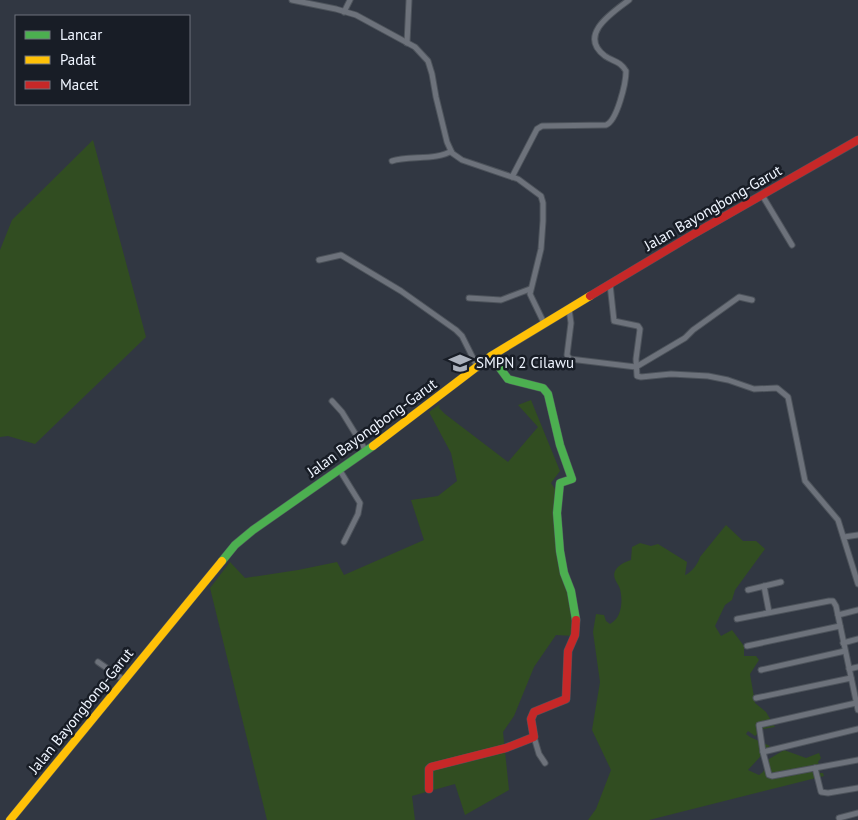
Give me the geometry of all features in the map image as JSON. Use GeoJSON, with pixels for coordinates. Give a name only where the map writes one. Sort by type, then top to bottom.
{"type":"FeatureCollection","features":[{"type":"Feature","properties":{"kind":"main road","name":"Jalan Bayongbong-Garut"},"geometry":{"type":"LineString","coordinates":[[10,820],[235,545],[253,530],[366,451],[478,368],[491,356],[762,194],[858,140]]}},
{"type":"Feature","properties":{"kind":"main road"},"geometry":{"type":"LineString","coordinates":[[429,789],[431,767],[506,748],[534,737],[531,719],[534,712],[566,698],[568,651],[577,630],[571,592],[564,573],[557,513],[560,483],[572,479],[560,446],[546,391],[508,379],[491,356]]}},
{"type":"Feature","properties":{"kind":"street"},"geometry":{"type":"LineString","coordinates":[[292,0],[356,15],[415,47],[428,61],[446,142],[451,151],[462,160],[521,181],[541,196],[543,202],[543,221],[540,249],[530,289],[532,302],[544,323]]}},
{"type":"Feature","properties":{"kind":"street"},"geometry":{"type":"LineString","coordinates":[[344,12],[350,0]]}},
{"type":"Feature","properties":{"kind":"street"},"geometry":{"type":"LineString","coordinates":[[407,43],[409,0]]}},
{"type":"Feature","properties":{"kind":"street"},"geometry":{"type":"LineString","coordinates":[[512,177],[537,129],[542,126],[610,124],[619,104],[626,71],[622,64],[607,58],[599,51],[595,38],[596,30],[608,15],[629,0]]}},
{"type":"Feature","properties":{"kind":"street"},"geometry":{"type":"LineString","coordinates":[[392,161],[422,156],[440,156],[451,151]]}},
{"type":"Feature","properties":{"kind":"street"},"geometry":{"type":"LineString","coordinates":[[762,194],[792,245]]}},
{"type":"Feature","properties":{"kind":"street"},"geometry":{"type":"LineString","coordinates":[[319,260],[340,255],[401,291],[456,330],[462,336],[478,368]]}},
{"type":"Feature","properties":{"kind":"street"},"geometry":{"type":"LineString","coordinates":[[610,284],[614,320],[638,326],[640,329],[636,368],[638,377],[671,374],[708,376],[728,380],[754,390],[776,388],[788,397],[805,481],[838,520],[858,584]]}},
{"type":"Feature","properties":{"kind":"street"},"geometry":{"type":"LineString","coordinates":[[469,298],[500,300],[530,289]]}},
{"type":"Feature","properties":{"kind":"street"},"geometry":{"type":"LineString","coordinates":[[569,308],[571,321],[568,354],[570,359],[636,368],[685,338],[693,330],[739,297],[752,300]]}},
{"type":"Feature","properties":{"kind":"street"},"geometry":{"type":"LineString","coordinates":[[332,401],[342,412],[366,451]]}},
{"type":"Feature","properties":{"kind":"street"},"geometry":{"type":"LineString","coordinates":[[340,469],[360,503],[358,514],[344,542]]}},
{"type":"Feature","properties":{"kind":"street"},"geometry":{"type":"LineString","coordinates":[[844,537],[858,535]]}},
{"type":"Feature","properties":{"kind":"street"},"geometry":{"type":"LineString","coordinates":[[748,590],[781,582]]}},
{"type":"Feature","properties":{"kind":"street"},"geometry":{"type":"LineString","coordinates":[[764,586],[769,612]]}},
{"type":"Feature","properties":{"kind":"street"},"geometry":{"type":"LineString","coordinates":[[737,619],[829,600],[833,601],[836,606],[858,710]]}},
{"type":"Feature","properties":{"kind":"street"},"geometry":{"type":"LineString","coordinates":[[838,615],[858,610]]}},
{"type":"Feature","properties":{"kind":"street"},"geometry":{"type":"LineString","coordinates":[[747,646],[840,626]]}},
{"type":"Feature","properties":{"kind":"street"},"geometry":{"type":"LineString","coordinates":[[843,643],[858,639]]}},
{"type":"Feature","properties":{"kind":"street"},"geometry":{"type":"LineString","coordinates":[[761,670],[845,652]]}},
{"type":"Feature","properties":{"kind":"street"},"geometry":{"type":"LineString","coordinates":[[98,662],[124,680]]}},
{"type":"Feature","properties":{"kind":"street"},"geometry":{"type":"LineString","coordinates":[[849,669],[858,667]]}},
{"type":"Feature","properties":{"kind":"street"},"geometry":{"type":"LineString","coordinates":[[756,698],[851,678]]}},
{"type":"Feature","properties":{"kind":"street"},"geometry":{"type":"LineString","coordinates":[[856,703],[759,725],[768,775],[772,776],[858,760]]}},
{"type":"Feature","properties":{"kind":"street"},"geometry":{"type":"LineString","coordinates":[[763,752],[858,729]]}},
{"type":"Feature","properties":{"kind":"street"},"geometry":{"type":"LineString","coordinates":[[534,737],[539,754],[545,763]]}},
{"type":"Feature","properties":{"kind":"street"},"geometry":{"type":"LineString","coordinates":[[815,768],[822,792],[828,794],[858,788]]}},
{"type":"Feature","properties":{"kind":"street"},"geometry":{"type":"LineString","coordinates":[[839,818],[858,813]]}},
{"type":"Feature","properties":{"kind":"green space"},"geometry":{"type":"Polygon","coordinates":[[[93,140],[146,337],[35,444],[8,436],[0,437],[0,250],[12,220],[93,140]]]}},
{"type":"Feature","properties":{"kind":"green space"},"geometry":{"type":"Polygon","coordinates":[[[531,400],[560,471],[551,483],[559,495],[556,513],[573,610],[574,636],[556,635],[534,667],[514,716],[503,732],[509,790],[465,815],[455,784],[412,796],[415,820],[267,820],[210,588],[230,562],[245,578],[337,562],[344,575],[424,540],[411,500],[438,496],[457,481],[451,453],[429,412],[440,404],[439,408],[445,414],[508,462],[538,427],[518,405],[531,400]]]}},
{"type":"Feature","properties":{"kind":"green space"},"geometry":{"type":"Polygon","coordinates":[[[726,525],[743,541],[756,541],[765,549],[735,590],[732,600],[725,605],[715,626],[721,636],[732,630],[744,646],[744,656],[756,656],[759,660],[750,674],[755,703],[766,712],[775,727],[763,729],[755,736],[748,731],[746,734],[770,746],[748,770],[759,775],[763,772],[769,759],[784,750],[806,758],[819,753],[821,758],[818,762],[819,773],[823,773],[824,776],[649,820],[588,820],[596,809],[611,770],[592,730],[600,682],[593,632],[596,614],[604,615],[606,621],[610,624],[617,618],[619,613],[621,594],[615,578],[615,571],[620,565],[631,560],[632,547],[640,543],[651,546],[658,544],[687,562],[685,575],[694,568],[700,557],[726,525]]]}},
{"type":"Feature","properties":{"kind":"traffic: fast"},"geometry":{"type":"LineString","coordinates":[[491,356],[508,379],[543,388],[548,394],[560,445],[572,479],[560,483],[557,513],[560,551],[564,573],[571,591],[576,620]]}},
{"type":"Feature","properties":{"kind":"traffic: fast"},"geometry":{"type":"LineString","coordinates":[[222,561],[235,545],[253,530],[373,446]]}},
{"type":"Feature","properties":{"kind":"traffic: slow"},"geometry":{"type":"LineString","coordinates":[[373,446],[491,356],[590,296]]}},
{"type":"Feature","properties":{"kind":"traffic: slow"},"geometry":{"type":"LineString","coordinates":[[10,820],[222,561]]}},
{"type":"Feature","properties":{"kind":"traffic: jam"},"geometry":{"type":"LineString","coordinates":[[590,296],[858,140]]}},
{"type":"Feature","properties":{"kind":"traffic: jam"},"geometry":{"type":"LineString","coordinates":[[429,789],[429,769],[431,767],[506,748],[534,737],[531,719],[534,712],[566,699],[568,651],[575,635],[576,620]]}},
{"type":"Feature","properties":{"kind":"place","name":"SMPN 2 Cilawu"},"geometry":{"type":"Point","coordinates":[460,363]}}]}
